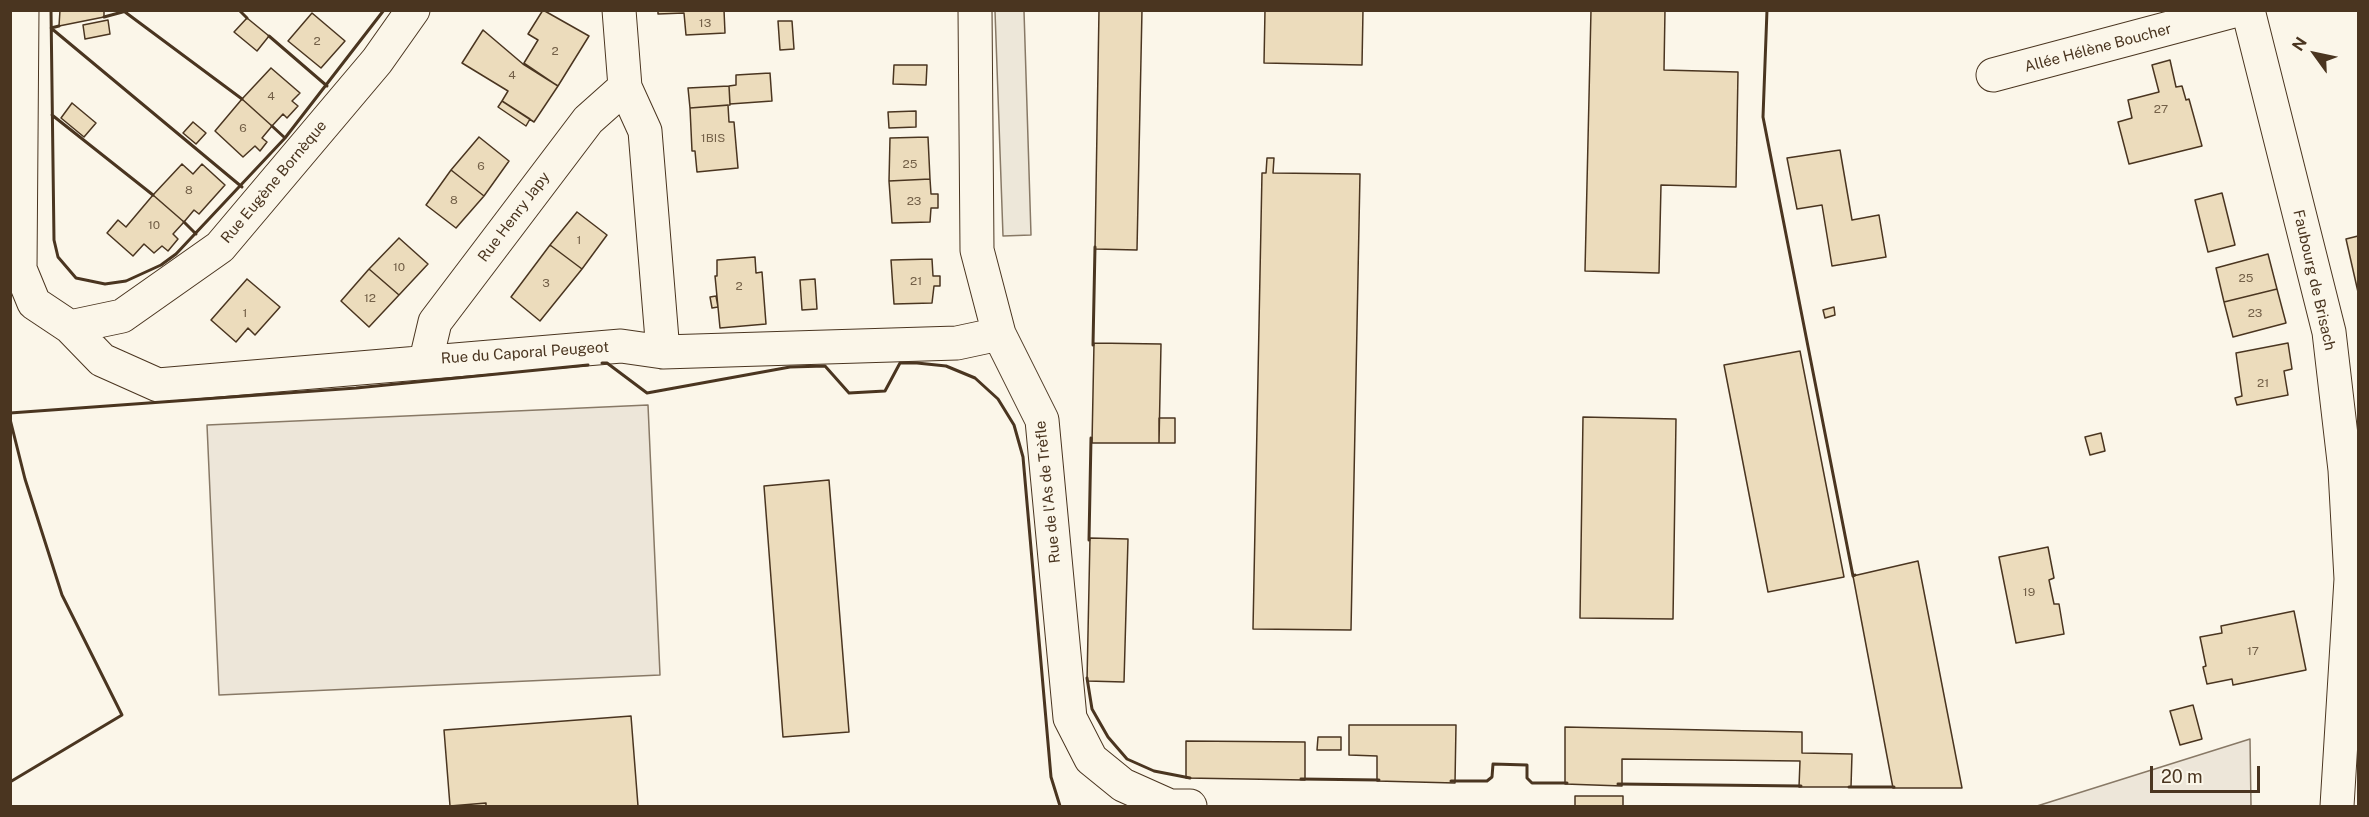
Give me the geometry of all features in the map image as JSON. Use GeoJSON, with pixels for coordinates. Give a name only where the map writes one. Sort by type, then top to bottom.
{"type":"FeatureCollection","features":[{"type":"Feature","properties":{"kind":"street","name":"Rue du Caporal Peugeot"},"geometry":{"type":"LineString","coordinates":[[22,10],[20,269],[34,303],[70,327],[102,360],[158,385],[426,360],[621,346],[663,352],[957,343],[999,334]]}},
{"type":"Feature","properties":{"kind":"street","name":"Rue Eugène Bornèque"},"geometry":{"type":"LineString","coordinates":[[70,327],[122,316],[220,247],[377,61],[413,10]]}},
{"type":"Feature","properties":{"kind":"street"},"geometry":{"type":"LineString","coordinates":[[619,10],[625,87],[645,131],[663,352]]}},
{"type":"Feature","properties":{"kind":"street","name":"Rue de l'As de Trèfle"},"geometry":{"type":"LineString","coordinates":[[975,10],[977,250],[999,334],[1042,420],[1070,718],[1091,759],[1123,785],[1170,806],[1190,807]]}},
{"type":"Feature","properties":{"kind":"street","name":"Allée Hélène Boucher"},"geometry":{"type":"LineString","coordinates":[[1993,75],[2237,10]]}},
{"type":"Feature","properties":{"kind":"street","name":"Faubourg de Brisach"},"geometry":{"type":"LineString","coordinates":[[2248,10],[2329,332],[2345,470],[2355,582],[2337,807]]}},
{"type":"Feature","properties":{"kind":"street","name":"Rue Henry Japy"},"geometry":{"type":"LineString","coordinates":[[426,360],[435,322],[588,120],[625,87]]}},
{"type":"Feature","properties":{"kind":"shaded area"},"geometry":{"type":"Polygon","coordinates":[[[995,11],[1024,11],[1031,235],[1003,236],[995,11]]]}},
{"type":"Feature","properties":{"kind":"shaded area"},"geometry":{"type":"Polygon","coordinates":[[[648,405],[660,675],[219,695],[207,425],[648,405]]]}},
{"type":"Feature","properties":{"kind":"shaded area"},"geometry":{"type":"Polygon","coordinates":[[[2250,739],[2251,806],[2037,806],[2250,739]]]}},
{"type":"Feature","properties":{"kind":"building"},"geometry":{"type":"Polygon","coordinates":[[[60,10],[104,10],[104,17],[59,26],[60,10]]]}},
{"type":"Feature","properties":{"kind":"building"},"geometry":{"type":"Polygon","coordinates":[[[543,10],[589,36],[558,86],[524,63],[538,40],[528,34],[543,10]]]}},
{"type":"Feature","properties":{"kind":"building"},"geometry":{"type":"Polygon","coordinates":[[[658,10],[724,10],[725,33],[686,35],[684,13],[658,14],[658,10]]]}},
{"type":"Feature","properties":{"kind":"building"},"geometry":{"type":"Polygon","coordinates":[[[1099,10],[1142,10],[1137,250],[1095,249],[1099,10]]]}},
{"type":"Feature","properties":{"kind":"building"},"geometry":{"type":"Polygon","coordinates":[[[1265,10],[1363,10],[1362,65],[1264,63],[1265,10]]]}},
{"type":"Feature","properties":{"kind":"building"},"geometry":{"type":"Polygon","coordinates":[[[1591,10],[1665,10],[1664,70],[1738,72],[1736,187],[1661,185],[1659,273],[1585,271],[1591,10]]]}},
{"type":"Feature","properties":{"kind":"building"},"geometry":{"type":"Polygon","coordinates":[[[312,13],[345,41],[321,68],[288,41],[312,13]]]}},
{"type":"Feature","properties":{"kind":"building"},"geometry":{"type":"Polygon","coordinates":[[[247,18],[269,36],[257,51],[234,32],[247,18]]]}},
{"type":"Feature","properties":{"kind":"building"},"geometry":{"type":"Polygon","coordinates":[[[108,20],[110,34],[85,39],[83,25],[108,20]]]}},
{"type":"Feature","properties":{"kind":"building"},"geometry":{"type":"Polygon","coordinates":[[[778,21],[792,21],[794,49],[780,50],[778,21]]]}},
{"type":"Feature","properties":{"kind":"building"},"geometry":{"type":"Polygon","coordinates":[[[483,30],[523,64],[558,86],[534,122],[502,101],[508,91],[462,63],[483,30]]]}},
{"type":"Feature","properties":{"kind":"building"},"geometry":{"type":"Polygon","coordinates":[[[2170,60],[2176,87],[2182,86],[2186,100],[2189,99],[2202,146],[2129,164],[2118,122],[2132,118],[2128,100],[2159,92],[2152,65],[2170,60]]]}},
{"type":"Feature","properties":{"kind":"building"},"geometry":{"type":"Polygon","coordinates":[[[894,65],[927,65],[926,85],[893,84],[894,65]]]}},
{"type":"Feature","properties":{"kind":"building"},"geometry":{"type":"Polygon","coordinates":[[[271,68],[300,93],[292,101],[298,106],[287,118],[283,114],[272,126],[242,99],[271,68]]]}},
{"type":"Feature","properties":{"kind":"building"},"geometry":{"type":"Polygon","coordinates":[[[770,73],[772,101],[730,104],[729,86],[736,85],[736,75],[770,73]]]}},
{"type":"Feature","properties":{"kind":"building"},"geometry":{"type":"Polygon","coordinates":[[[729,86],[730,105],[690,108],[688,88],[729,86]]]}},
{"type":"Feature","properties":{"kind":"building"},"geometry":{"type":"Polygon","coordinates":[[[242,99],[272,126],[262,138],[267,142],[260,151],[255,146],[243,157],[215,131],[242,99]]]}},
{"type":"Feature","properties":{"kind":"building"},"geometry":{"type":"Polygon","coordinates":[[[502,101],[530,119],[526,126],[498,107],[502,101]]]}},
{"type":"Feature","properties":{"kind":"building"},"geometry":{"type":"Polygon","coordinates":[[[72,103],[96,123],[84,137],[61,118],[72,103]]]}},
{"type":"Feature","properties":{"kind":"building"},"geometry":{"type":"Polygon","coordinates":[[[728,105],[729,122],[734,122],[738,168],[697,172],[695,151],[692,151],[690,108],[728,105]]]}},
{"type":"Feature","properties":{"kind":"building"},"geometry":{"type":"Polygon","coordinates":[[[916,111],[916,127],[889,128],[888,112],[916,111]]]}},
{"type":"Feature","properties":{"kind":"building"},"geometry":{"type":"Polygon","coordinates":[[[193,122],[206,133],[196,144],[183,133],[193,122]]]}},
{"type":"Feature","properties":{"kind":"building"},"geometry":{"type":"Polygon","coordinates":[[[479,137],[509,161],[484,196],[451,170],[479,137]]]}},
{"type":"Feature","properties":{"kind":"building"},"geometry":{"type":"Polygon","coordinates":[[[928,137],[930,179],[889,181],[890,138],[928,137]]]}},
{"type":"Feature","properties":{"kind":"building"},"geometry":{"type":"Polygon","coordinates":[[[1840,150],[1852,220],[1879,215],[1886,257],[1832,266],[1822,205],[1797,209],[1787,158],[1840,150]]]}},
{"type":"Feature","properties":{"kind":"building"},"geometry":{"type":"Polygon","coordinates":[[[1267,158],[1274,158],[1273,173],[1360,174],[1351,630],[1253,629],[1262,173],[1266,173],[1267,158]]]}},
{"type":"Feature","properties":{"kind":"building"},"geometry":{"type":"Polygon","coordinates":[[[182,164],[193,174],[202,164],[225,185],[199,214],[194,210],[184,222],[153,195],[182,164]]]}},
{"type":"Feature","properties":{"kind":"building"},"geometry":{"type":"Polygon","coordinates":[[[451,170],[484,196],[456,228],[426,205],[451,170]]]}},
{"type":"Feature","properties":{"kind":"building"},"geometry":{"type":"Polygon","coordinates":[[[930,179],[931,194],[938,194],[938,208],[931,208],[930,222],[892,223],[889,181],[930,179]]]}},
{"type":"Feature","properties":{"kind":"building"},"geometry":{"type":"Polygon","coordinates":[[[2222,193],[2235,245],[2208,252],[2195,200],[2222,193]]]}},
{"type":"Feature","properties":{"kind":"building"},"geometry":{"type":"Polygon","coordinates":[[[153,195],[184,222],[173,234],[178,239],[168,251],[162,246],[154,253],[144,244],[133,256],[107,233],[118,220],[126,227],[153,195]]]}},
{"type":"Feature","properties":{"kind":"building"},"geometry":{"type":"Polygon","coordinates":[[[577,212],[607,235],[582,269],[550,245],[577,212]]]}},
{"type":"Feature","properties":{"kind":"building"},"geometry":{"type":"Polygon","coordinates":[[[2358,236],[2358,292],[2346,239],[2358,236]]]}},
{"type":"Feature","properties":{"kind":"building"},"geometry":{"type":"Polygon","coordinates":[[[399,238],[428,264],[399,295],[369,269],[399,238]]]}},
{"type":"Feature","properties":{"kind":"building"},"geometry":{"type":"Polygon","coordinates":[[[550,245],[582,269],[540,321],[511,297],[550,245]]]}},
{"type":"Feature","properties":{"kind":"building"},"geometry":{"type":"Polygon","coordinates":[[[2268,254],[2277,289],[2224,302],[2216,268],[2268,254]]]}},
{"type":"Feature","properties":{"kind":"building"},"geometry":{"type":"Polygon","coordinates":[[[755,257],[756,273],[762,272],[766,324],[720,328],[715,276],[717,276],[717,260],[755,257]]]}},
{"type":"Feature","properties":{"kind":"building"},"geometry":{"type":"Polygon","coordinates":[[[932,259],[933,276],[940,276],[940,286],[934,286],[932,303],[894,304],[891,260],[932,259]]]}},
{"type":"Feature","properties":{"kind":"building"},"geometry":{"type":"Polygon","coordinates":[[[369,269],[399,295],[369,327],[341,301],[369,269]]]}},
{"type":"Feature","properties":{"kind":"building"},"geometry":{"type":"Polygon","coordinates":[[[247,279],[280,307],[255,335],[248,328],[236,342],[211,320],[247,279]]]}},
{"type":"Feature","properties":{"kind":"building"},"geometry":{"type":"Polygon","coordinates":[[[815,279],[817,309],[802,310],[800,280],[815,279]]]}},
{"type":"Feature","properties":{"kind":"building"},"geometry":{"type":"Polygon","coordinates":[[[2277,289],[2286,323],[2233,337],[2224,302],[2277,289]]]}},
{"type":"Feature","properties":{"kind":"building"},"geometry":{"type":"Polygon","coordinates":[[[716,296],[718,307],[712,308],[710,297],[716,296]]]}},
{"type":"Feature","properties":{"kind":"building"},"geometry":{"type":"Polygon","coordinates":[[[1834,307],[1835,315],[1825,318],[1823,310],[1834,307]]]}},
{"type":"Feature","properties":{"kind":"building"},"geometry":{"type":"Polygon","coordinates":[[[1094,343],[1161,344],[1159,443],[1092,443],[1094,343]]]}},
{"type":"Feature","properties":{"kind":"building"},"geometry":{"type":"Polygon","coordinates":[[[2288,343],[2292,369],[2284,371],[2288,395],[2237,405],[2235,398],[2242,396],[2236,353],[2288,343]]]}},
{"type":"Feature","properties":{"kind":"building"},"geometry":{"type":"Polygon","coordinates":[[[1800,351],[1844,577],[1768,592],[1724,365],[1800,351]]]}},
{"type":"Feature","properties":{"kind":"building"},"geometry":{"type":"Polygon","coordinates":[[[1583,417],[1676,419],[1673,619],[1580,618],[1583,417]]]}},
{"type":"Feature","properties":{"kind":"building"},"geometry":{"type":"Polygon","coordinates":[[[1159,418],[1175,418],[1175,443],[1159,443],[1159,418]]]}},
{"type":"Feature","properties":{"kind":"building"},"geometry":{"type":"Polygon","coordinates":[[[2101,433],[2105,451],[2090,455],[2085,437],[2101,433]]]}},
{"type":"Feature","properties":{"kind":"building"},"geometry":{"type":"Polygon","coordinates":[[[829,480],[849,732],[783,737],[764,486],[829,480]]]}},
{"type":"Feature","properties":{"kind":"building"},"geometry":{"type":"Polygon","coordinates":[[[1090,538],[1128,539],[1124,682],[1087,681],[1090,538]]]}},
{"type":"Feature","properties":{"kind":"building"},"geometry":{"type":"Polygon","coordinates":[[[2048,547],[2054,578],[2049,580],[2054,604],[2059,604],[2064,634],[2016,643],[1999,557],[2048,547]]]}},
{"type":"Feature","properties":{"kind":"building"},"geometry":{"type":"Polygon","coordinates":[[[1918,561],[1962,788],[1893,788],[1853,576],[1918,561]]]}},
{"type":"Feature","properties":{"kind":"building"},"geometry":{"type":"Polygon","coordinates":[[[2294,611],[2306,670],[2233,685],[2232,679],[2207,684],[2200,637],[2222,633],[2221,626],[2294,611]]]}},
{"type":"Feature","properties":{"kind":"building"},"geometry":{"type":"Polygon","coordinates":[[[2193,705],[2202,739],[2180,745],[2170,711],[2193,705]]]}},
{"type":"Feature","properties":{"kind":"building"},"geometry":{"type":"Polygon","coordinates":[[[631,716],[638,806],[486,806],[486,803],[450,806],[444,730],[631,716]]]}},
{"type":"Feature","properties":{"kind":"building"},"geometry":{"type":"Polygon","coordinates":[[[1349,725],[1456,725],[1455,783],[1377,781],[1377,756],[1349,755],[1349,725]]]}},
{"type":"Feature","properties":{"kind":"building"},"geometry":{"type":"Polygon","coordinates":[[[1565,727],[1802,732],[1802,753],[1852,754],[1851,787],[1799,787],[1800,761],[1622,759],[1622,786],[1565,784],[1565,727]]]}},
{"type":"Feature","properties":{"kind":"building"},"geometry":{"type":"Polygon","coordinates":[[[1318,737],[1341,737],[1341,750],[1317,750],[1318,737]]]}},
{"type":"Feature","properties":{"kind":"building"},"geometry":{"type":"Polygon","coordinates":[[[1186,741],[1305,742],[1305,780],[1186,778],[1186,741]]]}},
{"type":"Feature","properties":{"kind":"building"},"geometry":{"type":"Polygon","coordinates":[[[1575,796],[1623,796],[1623,806],[1575,806],[1575,796]]]}},
{"type":"Feature","properties":{"kind":"building"},"geometry":{"type":"Polygon","coordinates":[[[486,803],[486,806],[450,806],[486,803]]]}},
{"type":"Feature","properties":{"kind":"wall"},"geometry":{"type":"LineString","coordinates":[[51,10],[54,240],[58,257],[76,278],[105,284],[126,281],[161,265],[176,254],[285,138],[384,10]]}},
{"type":"Feature","properties":{"kind":"wall"},"geometry":{"type":"LineString","coordinates":[[104,17],[130,10]]}},
{"type":"Feature","properties":{"kind":"wall"},"geometry":{"type":"LineString","coordinates":[[239,10],[247,18]]}},
{"type":"Feature","properties":{"kind":"wall"},"geometry":{"type":"LineString","coordinates":[[1767,10],[1763,117],[1853,576],[1855,575]]}},
{"type":"Feature","properties":{"kind":"wall"},"geometry":{"type":"LineString","coordinates":[[125,12],[242,99]]}},
{"type":"Feature","properties":{"kind":"wall"},"geometry":{"type":"LineString","coordinates":[[59,26],[51,28],[242,187]]}},
{"type":"Feature","properties":{"kind":"wall"},"geometry":{"type":"LineString","coordinates":[[269,36],[327,86]]}},
{"type":"Feature","properties":{"kind":"wall"},"geometry":{"type":"LineString","coordinates":[[52,115],[153,195]]}},
{"type":"Feature","properties":{"kind":"wall"},"geometry":{"type":"LineString","coordinates":[[272,126],[285,138]]}},
{"type":"Feature","properties":{"kind":"wall"},"geometry":{"type":"LineString","coordinates":[[184,222],[196,234]]}},
{"type":"Feature","properties":{"kind":"wall"},"geometry":{"type":"LineString","coordinates":[[1093,345],[1095,247]]}},
{"type":"Feature","properties":{"kind":"wall"},"geometry":{"type":"LineString","coordinates":[[602,363],[607,363],[647,393],[790,367],[825,366],[849,393],[885,391],[900,363],[917,363],[946,366],[975,378],[998,399],[1014,425],[1023,457],[1051,777],[1060,806]]}},
{"type":"Feature","properties":{"kind":"wall"},"geometry":{"type":"LineString","coordinates":[[10,413],[356,388],[588,365]]}},
{"type":"Feature","properties":{"kind":"wall"},"geometry":{"type":"LineString","coordinates":[[10,419],[25,479],[62,595],[122,715],[10,782]]}},
{"type":"Feature","properties":{"kind":"wall"},"geometry":{"type":"LineString","coordinates":[[1089,540],[1091,438]]}},
{"type":"Feature","properties":{"kind":"wall"},"geometry":{"type":"LineString","coordinates":[[1087,678],[1092,709],[1108,737],[1127,759],[1154,771],[1190,778]]}},
{"type":"Feature","properties":{"kind":"wall"},"geometry":{"type":"LineString","coordinates":[[1451,781],[1487,781],[1492,777],[1493,764],[1527,765],[1527,778],[1532,783],[1567,783]]}},
{"type":"Feature","properties":{"kind":"wall"},"geometry":{"type":"LineString","coordinates":[[1301,779],[1379,780]]}},
{"type":"Feature","properties":{"kind":"wall"},"geometry":{"type":"LineString","coordinates":[[1618,784],[1801,786]]}},
{"type":"Feature","properties":{"kind":"wall"},"geometry":{"type":"LineString","coordinates":[[1849,787],[1894,787]]}}]}
